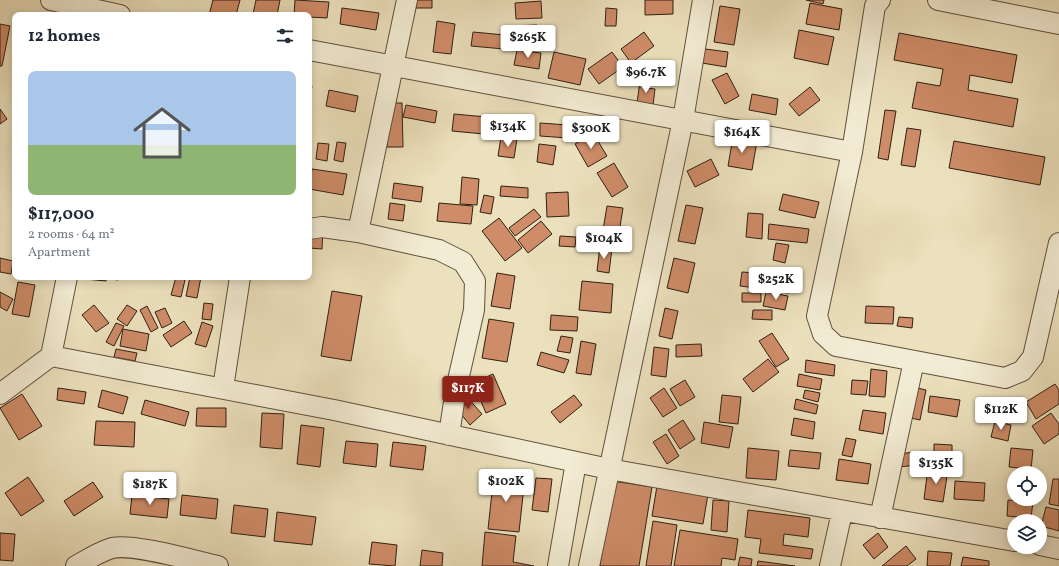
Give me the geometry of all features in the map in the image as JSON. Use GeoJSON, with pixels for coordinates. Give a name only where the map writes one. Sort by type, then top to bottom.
{"type":"FeatureCollection","features":[{"type":"Feature","properties":{"kind":"street"},"geometry":{"type":"LineString","coordinates":[[51,0],[107,12]]}},
{"type":"Feature","properties":{"kind":"street"},"geometry":{"type":"LineString","coordinates":[[122,12],[125,0]]}},
{"type":"Feature","properties":{"kind":"street"},"geometry":{"type":"LineString","coordinates":[[358,232],[407,0]]}},
{"type":"Feature","properties":{"kind":"street"},"geometry":{"type":"LineString","coordinates":[[576,462],[559,559],[589,561],[683,120],[704,0]]}},
{"type":"Feature","properties":{"kind":"street"},"geometry":{"type":"LineString","coordinates":[[880,0],[875,6],[852,152],[817,316],[823,334],[836,346],[1005,378],[1022,371],[1033,358],[1059,243]]}},
{"type":"Feature","properties":{"kind":"street"},"geometry":{"type":"LineString","coordinates":[[938,0],[982,4],[1059,24]]}},
{"type":"Feature","properties":{"kind":"street"},"geometry":{"type":"LineString","coordinates":[[312,51],[852,152]]}},
{"type":"Feature","properties":{"kind":"street"},"geometry":{"type":"LineString","coordinates":[[312,229],[322,227],[358,232],[439,250],[463,262],[475,281],[474,310],[456,389],[450,435]]}},
{"type":"Feature","properties":{"kind":"street"},"geometry":{"type":"LineString","coordinates":[[0,394],[51,356],[65,280]]}},
{"type":"Feature","properties":{"kind":"street"},"geometry":{"type":"LineString","coordinates":[[223,388],[240,280]]}},
{"type":"Feature","properties":{"kind":"street"},"geometry":{"type":"LineString","coordinates":[[51,356],[334,410],[609,469],[842,512],[1007,540]]}},
{"type":"Feature","properties":{"kind":"street"},"geometry":{"type":"LineString","coordinates":[[880,518],[914,361]]}},
{"type":"Feature","properties":{"kind":"street"},"geometry":{"type":"LineString","coordinates":[[830,566],[842,512]]}},
{"type":"Feature","properties":{"kind":"street"},"geometry":{"type":"LineString","coordinates":[[1047,547],[1059,549]]}},
{"type":"Feature","properties":{"kind":"street"},"geometry":{"type":"LineString","coordinates":[[76,566],[97,554],[113,548],[136,548],[218,566]]}},
{"type":"Feature","properties":{"kind":"building"},"geometry":{"type":"Polygon","coordinates":[[[213,0],[240,0],[237,12],[210,12],[213,0]]]}},
{"type":"Feature","properties":{"kind":"building"},"geometry":{"type":"Polygon","coordinates":[[[256,0],[280,0],[278,12],[253,12],[256,0]]]}},
{"type":"Feature","properties":{"kind":"building"},"geometry":{"type":"Polygon","coordinates":[[[295,0],[329,2],[327,18],[312,17],[312,12],[294,12],[295,0]]]}},
{"type":"Feature","properties":{"kind":"building"},"geometry":{"type":"Polygon","coordinates":[[[413,0],[432,0],[432,8],[413,8],[413,0]]]}},
{"type":"Feature","properties":{"kind":"building"},"geometry":{"type":"Polygon","coordinates":[[[645,0],[673,0],[673,14],[645,15],[645,0]]]}},
{"type":"Feature","properties":{"kind":"building"},"geometry":{"type":"Polygon","coordinates":[[[806,0],[824,0],[823,4],[806,0]]]}},
{"type":"Feature","properties":{"kind":"building"},"geometry":{"type":"Polygon","coordinates":[[[541,1],[542,18],[516,19],[515,3],[541,1]]]}},
{"type":"Feature","properties":{"kind":"building"},"geometry":{"type":"Polygon","coordinates":[[[810,3],[842,9],[839,30],[806,24],[810,3]]]}},
{"type":"Feature","properties":{"kind":"building"},"geometry":{"type":"Polygon","coordinates":[[[720,6],[740,9],[734,45],[714,42],[720,6]]]}},
{"type":"Feature","properties":{"kind":"building"},"geometry":{"type":"Polygon","coordinates":[[[342,8],[379,13],[376,30],[340,24],[342,8]]]}},
{"type":"Feature","properties":{"kind":"building"},"geometry":{"type":"Polygon","coordinates":[[[606,8],[617,9],[616,26],[605,26],[606,8]]]}},
{"type":"Feature","properties":{"kind":"building"},"geometry":{"type":"Polygon","coordinates":[[[437,21],[455,24],[451,54],[433,52],[437,21]]]}},
{"type":"Feature","properties":{"kind":"building"},"geometry":{"type":"Polygon","coordinates":[[[0,24],[10,26],[2,66],[0,66],[0,24]]]}},
{"type":"Feature","properties":{"kind":"building"},"geometry":{"type":"Polygon","coordinates":[[[537,25],[538,39],[513,40],[512,26],[537,25]]]}},
{"type":"Feature","properties":{"kind":"building"},"geometry":{"type":"Polygon","coordinates":[[[799,30],[834,37],[828,65],[794,58],[799,30]]]}},
{"type":"Feature","properties":{"kind":"building"},"geometry":{"type":"Polygon","coordinates":[[[473,32],[505,35],[504,49],[471,46],[473,32]]]}},
{"type":"Feature","properties":{"kind":"building"},"geometry":{"type":"Polygon","coordinates":[[[644,32],[654,46],[631,63],[621,49],[644,32]]]}},
{"type":"Feature","properties":{"kind":"building"},"geometry":{"type":"Polygon","coordinates":[[[899,33],[1017,55],[1012,83],[970,75],[968,90],[1018,99],[1013,127],[912,108],[917,82],[940,86],[943,69],[894,60],[899,33]]]}},
{"type":"Feature","properties":{"kind":"building"},"geometry":{"type":"Polygon","coordinates":[[[698,48],[728,52],[726,67],[696,62],[698,48]]]}},
{"type":"Feature","properties":{"kind":"building"},"geometry":{"type":"Polygon","coordinates":[[[517,50],[541,53],[539,69],[514,65],[517,50]]]}},
{"type":"Feature","properties":{"kind":"building"},"geometry":{"type":"Polygon","coordinates":[[[554,52],[586,59],[580,85],[548,78],[554,52]]]}},
{"type":"Feature","properties":{"kind":"building"},"geometry":{"type":"Polygon","coordinates":[[[612,52],[623,67],[599,84],[588,69],[612,52]]]}},
{"type":"Feature","properties":{"kind":"building"},"geometry":{"type":"Polygon","coordinates":[[[727,73],[739,96],[725,104],[712,80],[727,73]]]}},
{"type":"Feature","properties":{"kind":"building"},"geometry":{"type":"Polygon","coordinates":[[[640,81],[647,82],[646,88],[655,89],[653,105],[637,103],[640,81]]]}},
{"type":"Feature","properties":{"kind":"building"},"geometry":{"type":"Polygon","coordinates":[[[810,87],[820,100],[799,116],[789,104],[810,87]]]}},
{"type":"Feature","properties":{"kind":"building"},"geometry":{"type":"Polygon","coordinates":[[[329,90],[358,96],[355,112],[326,106],[329,90]]]}},
{"type":"Feature","properties":{"kind":"building"},"geometry":{"type":"Polygon","coordinates":[[[752,94],[778,99],[776,115],[749,110],[752,94]]]}},
{"type":"Feature","properties":{"kind":"building"},"geometry":{"type":"Polygon","coordinates":[[[386,103],[402,103],[403,147],[387,147],[386,103]]]}},
{"type":"Feature","properties":{"kind":"building"},"geometry":{"type":"Polygon","coordinates":[[[406,105],[437,111],[435,123],[403,117],[406,105]]]}},
{"type":"Feature","properties":{"kind":"building"},"geometry":{"type":"Polygon","coordinates":[[[0,109],[7,119],[0,124],[0,109]]]}},
{"type":"Feature","properties":{"kind":"building"},"geometry":{"type":"Polygon","coordinates":[[[885,110],[896,111],[888,160],[878,158],[885,110]]]}},
{"type":"Feature","properties":{"kind":"building"},"geometry":{"type":"Polygon","coordinates":[[[454,114],[487,117],[484,134],[452,131],[454,114]]]}},
{"type":"Feature","properties":{"kind":"building"},"geometry":{"type":"Polygon","coordinates":[[[505,116],[529,119],[528,134],[504,131],[505,116]]]}},
{"type":"Feature","properties":{"kind":"building"},"geometry":{"type":"Polygon","coordinates":[[[540,123],[568,125],[568,138],[540,136],[540,123]]]}},
{"type":"Feature","properties":{"kind":"building"},"geometry":{"type":"Polygon","coordinates":[[[907,128],[921,130],[915,167],[901,165],[907,128]]]}},
{"type":"Feature","properties":{"kind":"building"},"geometry":{"type":"Polygon","coordinates":[[[593,133],[607,156],[588,167],[575,144],[593,133]]]}},
{"type":"Feature","properties":{"kind":"building"},"geometry":{"type":"Polygon","coordinates":[[[501,137],[517,139],[514,158],[498,156],[501,137]]]}},
{"type":"Feature","properties":{"kind":"building"},"geometry":{"type":"Polygon","coordinates":[[[733,137],[757,141],[752,170],[728,166],[733,137]]]}},
{"type":"Feature","properties":{"kind":"building"},"geometry":{"type":"Polygon","coordinates":[[[954,141],[1045,157],[1040,185],[949,168],[954,141]]]}},
{"type":"Feature","properties":{"kind":"building"},"geometry":{"type":"Polygon","coordinates":[[[337,142],[346,143],[343,162],[334,160],[337,142]]]}},
{"type":"Feature","properties":{"kind":"building"},"geometry":{"type":"Polygon","coordinates":[[[318,143],[329,144],[327,161],[316,159],[318,143]]]}},
{"type":"Feature","properties":{"kind":"building"},"geometry":{"type":"Polygon","coordinates":[[[539,144],[556,146],[553,165],[537,162],[539,144]]]}},
{"type":"Feature","properties":{"kind":"building"},"geometry":{"type":"Polygon","coordinates":[[[711,159],[719,175],[695,187],[687,171],[711,159]]]}},
{"type":"Feature","properties":{"kind":"building"},"geometry":{"type":"Polygon","coordinates":[[[614,163],[628,187],[612,197],[597,173],[614,163]]]}},
{"type":"Feature","properties":{"kind":"building"},"geometry":{"type":"Polygon","coordinates":[[[312,169],[347,174],[343,195],[312,190],[312,169]]]}},
{"type":"Feature","properties":{"kind":"building"},"geometry":{"type":"Polygon","coordinates":[[[462,177],[479,179],[477,205],[460,204],[462,177]]]}},
{"type":"Feature","properties":{"kind":"building"},"geometry":{"type":"Polygon","coordinates":[[[394,183],[423,187],[421,202],[392,198],[394,183]]]}},
{"type":"Feature","properties":{"kind":"building"},"geometry":{"type":"Polygon","coordinates":[[[501,186],[528,188],[528,198],[500,196],[501,186]]]}},
{"type":"Feature","properties":{"kind":"building"},"geometry":{"type":"Polygon","coordinates":[[[568,192],[569,216],[547,217],[546,193],[568,192]]]}},
{"type":"Feature","properties":{"kind":"building"},"geometry":{"type":"Polygon","coordinates":[[[783,194],[819,202],[815,218],[779,210],[783,194]]]}},
{"type":"Feature","properties":{"kind":"building"},"geometry":{"type":"Polygon","coordinates":[[[484,195],[494,197],[491,214],[480,212],[484,195]]]}},
{"type":"Feature","properties":{"kind":"building"},"geometry":{"type":"Polygon","coordinates":[[[390,203],[405,205],[403,221],[388,219],[390,203]]]}},
{"type":"Feature","properties":{"kind":"building"},"geometry":{"type":"Polygon","coordinates":[[[439,203],[473,206],[471,224],[437,221],[439,203]]]}},
{"type":"Feature","properties":{"kind":"building"},"geometry":{"type":"Polygon","coordinates":[[[686,205],[703,208],[695,244],[678,241],[686,205]]]}},
{"type":"Feature","properties":{"kind":"building"},"geometry":{"type":"Polygon","coordinates":[[[607,206],[623,208],[619,233],[603,230],[607,206]]]}},
{"type":"Feature","properties":{"kind":"building"},"geometry":{"type":"Polygon","coordinates":[[[534,209],[541,217],[515,236],[509,228],[534,209]]]}},
{"type":"Feature","properties":{"kind":"building"},"geometry":{"type":"Polygon","coordinates":[[[748,213],[763,214],[762,239],[746,237],[748,213]]]}},
{"type":"Feature","properties":{"kind":"building"},"geometry":{"type":"Polygon","coordinates":[[[499,218],[522,248],[505,261],[482,231],[499,218]]]}},
{"type":"Feature","properties":{"kind":"building"},"geometry":{"type":"Polygon","coordinates":[[[541,221],[552,234],[528,253],[518,240],[541,221]]]}},
{"type":"Feature","properties":{"kind":"building"},"geometry":{"type":"Polygon","coordinates":[[[769,224],[809,229],[807,243],[768,239],[769,224]]]}},
{"type":"Feature","properties":{"kind":"building"},"geometry":{"type":"Polygon","coordinates":[[[312,228],[323,228],[322,249],[312,248],[312,228]]]}},
{"type":"Feature","properties":{"kind":"building"},"geometry":{"type":"Polygon","coordinates":[[[560,236],[576,237],[575,247],[559,246],[560,236]]]}},
{"type":"Feature","properties":{"kind":"building"},"geometry":{"type":"Polygon","coordinates":[[[776,243],[789,245],[785,263],[773,260],[776,243]]]}},
{"type":"Feature","properties":{"kind":"building"},"geometry":{"type":"Polygon","coordinates":[[[600,246],[612,248],[609,273],[597,271],[600,246]]]}},
{"type":"Feature","properties":{"kind":"building"},"geometry":{"type":"Polygon","coordinates":[[[0,258],[12,261],[11,274],[0,272],[0,258]]]}},
{"type":"Feature","properties":{"kind":"building"},"geometry":{"type":"Polygon","coordinates":[[[674,258],[695,263],[688,293],[667,288],[674,258]]]}},
{"type":"Feature","properties":{"kind":"building"},"geometry":{"type":"Polygon","coordinates":[[[742,272],[767,274],[765,289],[740,286],[742,272]]]}},
{"type":"Feature","properties":{"kind":"building"},"geometry":{"type":"Polygon","coordinates":[[[497,273],[515,276],[510,309],[491,306],[497,273]]]}},
{"type":"Feature","properties":{"kind":"building"},"geometry":{"type":"Polygon","coordinates":[[[771,275],[791,278],[789,293],[769,291],[771,275]]]}},
{"type":"Feature","properties":{"kind":"building"},"geometry":{"type":"Polygon","coordinates":[[[175,280],[185,280],[181,297],[171,295],[175,280]]]}},
{"type":"Feature","properties":{"kind":"building"},"geometry":{"type":"Polygon","coordinates":[[[189,280],[200,280],[197,298],[186,296],[189,280]]]}},
{"type":"Feature","properties":{"kind":"building"},"geometry":{"type":"Polygon","coordinates":[[[582,281],[613,284],[611,313],[579,310],[582,281]]]}},
{"type":"Feature","properties":{"kind":"building"},"geometry":{"type":"Polygon","coordinates":[[[18,282],[35,285],[29,317],[12,314],[18,282]]]}},
{"type":"Feature","properties":{"kind":"building"},"geometry":{"type":"Polygon","coordinates":[[[332,291],[362,296],[351,361],[321,356],[332,291]]]}},
{"type":"Feature","properties":{"kind":"building"},"geometry":{"type":"Polygon","coordinates":[[[0,292],[13,299],[7,311],[0,307],[0,292]]]}},
{"type":"Feature","properties":{"kind":"building"},"geometry":{"type":"Polygon","coordinates":[[[766,292],[788,296],[785,310],[763,306],[766,292]]]}},
{"type":"Feature","properties":{"kind":"building"},"geometry":{"type":"Polygon","coordinates":[[[742,293],[761,293],[761,302],[742,302],[742,293]]]}},
{"type":"Feature","properties":{"kind":"building"},"geometry":{"type":"Polygon","coordinates":[[[204,303],[213,304],[211,320],[202,319],[204,303]]]}},
{"type":"Feature","properties":{"kind":"building"},"geometry":{"type":"Polygon","coordinates":[[[94,305],[109,323],[96,332],[82,315],[94,305]]]}},
{"type":"Feature","properties":{"kind":"building"},"geometry":{"type":"Polygon","coordinates":[[[127,305],[137,311],[127,326],[117,319],[127,305]]]}},
{"type":"Feature","properties":{"kind":"building"},"geometry":{"type":"Polygon","coordinates":[[[147,306],[158,328],[151,332],[140,310],[147,306]]]}},
{"type":"Feature","properties":{"kind":"building"},"geometry":{"type":"Polygon","coordinates":[[[866,306],[894,307],[893,324],[865,323],[866,306]]]}},
{"type":"Feature","properties":{"kind":"building"},"geometry":{"type":"Polygon","coordinates":[[[165,308],[172,323],[162,328],[155,312],[165,308]]]}},
{"type":"Feature","properties":{"kind":"building"},"geometry":{"type":"Polygon","coordinates":[[[665,308],[678,311],[672,339],[659,336],[665,308]]]}},
{"type":"Feature","properties":{"kind":"building"},"geometry":{"type":"Polygon","coordinates":[[[753,310],[772,310],[772,320],[752,319],[753,310]]]}},
{"type":"Feature","properties":{"kind":"building"},"geometry":{"type":"Polygon","coordinates":[[[551,315],[578,317],[577,331],[550,330],[551,315]]]}},
{"type":"Feature","properties":{"kind":"building"},"geometry":{"type":"Polygon","coordinates":[[[899,317],[913,318],[912,328],[897,326],[899,317]]]}},
{"type":"Feature","properties":{"kind":"building"},"geometry":{"type":"Polygon","coordinates":[[[489,319],[514,323],[507,362],[482,358],[489,319]]]}},
{"type":"Feature","properties":{"kind":"building"},"geometry":{"type":"Polygon","coordinates":[[[184,321],[192,333],[171,347],[163,335],[184,321]]]}},
{"type":"Feature","properties":{"kind":"building"},"geometry":{"type":"Polygon","coordinates":[[[202,322],[213,326],[206,347],[195,344],[202,322]]]}},
{"type":"Feature","properties":{"kind":"building"},"geometry":{"type":"Polygon","coordinates":[[[116,323],[124,326],[114,346],[106,342],[116,323]]]}},
{"type":"Feature","properties":{"kind":"building"},"geometry":{"type":"Polygon","coordinates":[[[123,329],[149,334],[146,351],[120,346],[123,329]]]}},
{"type":"Feature","properties":{"kind":"building"},"geometry":{"type":"Polygon","coordinates":[[[772,333],[789,359],[776,367],[759,341],[772,333]]]}},
{"type":"Feature","properties":{"kind":"building"},"geometry":{"type":"Polygon","coordinates":[[[561,336],[573,338],[570,353],[557,351],[561,336]]]}},
{"type":"Feature","properties":{"kind":"building"},"geometry":{"type":"Polygon","coordinates":[[[581,341],[596,344],[591,375],[576,373],[581,341]]]}},
{"type":"Feature","properties":{"kind":"building"},"geometry":{"type":"Polygon","coordinates":[[[701,344],[702,356],[676,357],[676,345],[701,344]]]}},
{"type":"Feature","properties":{"kind":"building"},"geometry":{"type":"Polygon","coordinates":[[[654,347],[669,349],[666,377],[651,375],[654,347]]]}},
{"type":"Feature","properties":{"kind":"building"},"geometry":{"type":"Polygon","coordinates":[[[116,349],[137,353],[135,361],[114,357],[116,349]]]}},
{"type":"Feature","properties":{"kind":"building"},"geometry":{"type":"Polygon","coordinates":[[[541,352],[569,360],[564,373],[537,365],[541,352]]]}},
{"type":"Feature","properties":{"kind":"building"},"geometry":{"type":"Polygon","coordinates":[[[768,359],[779,372],[753,392],[743,379],[768,359]]]}},
{"type":"Feature","properties":{"kind":"building"},"geometry":{"type":"Polygon","coordinates":[[[806,360],[835,365],[834,376],[805,372],[806,360]]]}},
{"type":"Feature","properties":{"kind":"building"},"geometry":{"type":"Polygon","coordinates":[[[871,369],[887,371],[885,397],[869,396],[871,369]]]}},
{"type":"Feature","properties":{"kind":"building"},"geometry":{"type":"Polygon","coordinates":[[[493,374],[506,404],[486,413],[473,383],[493,374]]]}},
{"type":"Feature","properties":{"kind":"building"},"geometry":{"type":"Polygon","coordinates":[[[799,374],[822,379],[820,390],[797,386],[799,374]]]}},
{"type":"Feature","properties":{"kind":"building"},"geometry":{"type":"Polygon","coordinates":[[[685,380],[695,397],[680,406],[670,389],[685,380]]]}},
{"type":"Feature","properties":{"kind":"building"},"geometry":{"type":"Polygon","coordinates":[[[852,380],[868,381],[866,395],[851,394],[852,380]]]}},
{"type":"Feature","properties":{"kind":"building"},"geometry":{"type":"Polygon","coordinates":[[[1055,384],[1059,390],[1059,404],[1036,419],[1026,402],[1055,384]]]}},
{"type":"Feature","properties":{"kind":"building"},"geometry":{"type":"Polygon","coordinates":[[[913,387],[926,390],[920,420],[906,417],[913,387]]]}},
{"type":"Feature","properties":{"kind":"building"},"geometry":{"type":"Polygon","coordinates":[[[58,388],[86,392],[84,404],[57,400],[58,388]]]}},
{"type":"Feature","properties":{"kind":"building"},"geometry":{"type":"Polygon","coordinates":[[[664,388],[677,408],[663,417],[650,398],[664,388]]]}},
{"type":"Feature","properties":{"kind":"building"},"geometry":{"type":"Polygon","coordinates":[[[102,390],[128,397],[123,414],[98,407],[102,390]]]}},
{"type":"Feature","properties":{"kind":"building"},"geometry":{"type":"Polygon","coordinates":[[[805,390],[820,393],[818,402],[803,398],[805,390]]]}},
{"type":"Feature","properties":{"kind":"building"},"geometry":{"type":"Polygon","coordinates":[[[22,394],[42,426],[19,440],[0,408],[22,394]]]}},
{"type":"Feature","properties":{"kind":"building"},"geometry":{"type":"Polygon","coordinates":[[[574,395],[582,405],[560,423],[551,412],[574,395]]]}},
{"type":"Feature","properties":{"kind":"building"},"geometry":{"type":"Polygon","coordinates":[[[722,395],[741,397],[738,424],[719,422],[722,395]]]}},
{"type":"Feature","properties":{"kind":"building"},"geometry":{"type":"Polygon","coordinates":[[[466,396],[482,414],[470,425],[454,406],[466,396]]]}},
{"type":"Feature","properties":{"kind":"building"},"geometry":{"type":"Polygon","coordinates":[[[930,396],[960,400],[957,417],[928,412],[930,396]]]}},
{"type":"Feature","properties":{"kind":"building"},"geometry":{"type":"Polygon","coordinates":[[[986,398],[1012,402],[1010,417],[984,413],[986,398]]]}},
{"type":"Feature","properties":{"kind":"building"},"geometry":{"type":"Polygon","coordinates":[[[796,399],[818,405],[816,414],[794,409],[796,399]]]}},
{"type":"Feature","properties":{"kind":"building"},"geometry":{"type":"Polygon","coordinates":[[[145,400],[189,412],[185,426],[141,414],[145,400]]]}},
{"type":"Feature","properties":{"kind":"building"},"geometry":{"type":"Polygon","coordinates":[[[197,408],[226,408],[226,427],[196,426],[197,408]]]}},
{"type":"Feature","properties":{"kind":"building"},"geometry":{"type":"Polygon","coordinates":[[[863,410],[886,413],[883,434],[859,430],[863,410]]]}},
{"type":"Feature","properties":{"kind":"building"},"geometry":{"type":"Polygon","coordinates":[[[262,413],[284,414],[282,449],[260,447],[262,413]]]}},
{"type":"Feature","properties":{"kind":"building"},"geometry":{"type":"Polygon","coordinates":[[[1051,413],[1059,424],[1059,434],[1044,444],[1032,426],[1051,413]]]}},
{"type":"Feature","properties":{"kind":"building"},"geometry":{"type":"Polygon","coordinates":[[[794,418],[815,422],[813,439],[791,435],[794,418]]]}},
{"type":"Feature","properties":{"kind":"building"},"geometry":{"type":"Polygon","coordinates":[[[683,420],[695,439],[680,449],[668,430],[683,420]]]}},
{"type":"Feature","properties":{"kind":"building"},"geometry":{"type":"Polygon","coordinates":[[[96,421],[135,422],[134,447],[94,445],[96,421]]]}},
{"type":"Feature","properties":{"kind":"building"},"geometry":{"type":"Polygon","coordinates":[[[995,421],[1011,425],[1008,441],[991,437],[995,421]]]}},
{"type":"Feature","properties":{"kind":"building"},"geometry":{"type":"Polygon","coordinates":[[[704,422],[733,427],[729,448],[701,443],[704,422]]]}},
{"type":"Feature","properties":{"kind":"building"},"geometry":{"type":"Polygon","coordinates":[[[301,425],[324,428],[320,467],[297,464],[301,425]]]}},
{"type":"Feature","properties":{"kind":"building"},"geometry":{"type":"Polygon","coordinates":[[[666,434],[679,456],[667,464],[653,442],[666,434]]]}},
{"type":"Feature","properties":{"kind":"building"},"geometry":{"type":"Polygon","coordinates":[[[846,438],[856,440],[852,457],[842,455],[846,438]]]}},
{"type":"Feature","properties":{"kind":"building"},"geometry":{"type":"Polygon","coordinates":[[[346,441],[378,444],[376,467],[343,463],[346,441]]]}},
{"type":"Feature","properties":{"kind":"building"},"geometry":{"type":"Polygon","coordinates":[[[393,442],[426,446],[423,470],[390,466],[393,442]]]}},
{"type":"Feature","properties":{"kind":"building"},"geometry":{"type":"Polygon","coordinates":[[[934,444],[952,445],[952,456],[934,456],[934,444]]]}},
{"type":"Feature","properties":{"kind":"building"},"geometry":{"type":"Polygon","coordinates":[[[748,448],[779,451],[776,480],[746,478],[748,448]]]}},
{"type":"Feature","properties":{"kind":"building"},"geometry":{"type":"Polygon","coordinates":[[[1011,448],[1033,450],[1031,466],[1009,466],[1011,448]]]}},
{"type":"Feature","properties":{"kind":"building"},"geometry":{"type":"Polygon","coordinates":[[[790,450],[821,453],[819,469],[788,466],[790,450]]]}},
{"type":"Feature","properties":{"kind":"building"},"geometry":{"type":"Polygon","coordinates":[[[916,452],[917,465],[899,467],[897,454],[916,452]]]}},
{"type":"Feature","properties":{"kind":"building"},"geometry":{"type":"Polygon","coordinates":[[[839,459],[871,464],[868,484],[836,480],[839,459]]]}},
{"type":"Feature","properties":{"kind":"building"},"geometry":{"type":"Polygon","coordinates":[[[928,468],[948,470],[943,502],[924,499],[928,468]]]}},
{"type":"Feature","properties":{"kind":"building"},"geometry":{"type":"Polygon","coordinates":[[[494,474],[525,477],[519,532],[488,529],[494,474]]]}},
{"type":"Feature","properties":{"kind":"building"},"geometry":{"type":"Polygon","coordinates":[[[28,477],[44,501],[21,516],[5,493],[28,477]]]}},
{"type":"Feature","properties":{"kind":"building"},"geometry":{"type":"Polygon","coordinates":[[[536,478],[552,479],[548,512],[532,510],[536,478]]]}},
{"type":"Feature","properties":{"kind":"building"},"geometry":{"type":"Polygon","coordinates":[[[1053,479],[1059,479],[1059,506],[1049,504],[1053,479]]]}},
{"type":"Feature","properties":{"kind":"building"},"geometry":{"type":"Polygon","coordinates":[[[613,481],[652,487],[639,566],[600,566],[613,481]]]}},
{"type":"Feature","properties":{"kind":"building"},"geometry":{"type":"Polygon","coordinates":[[[955,481],[985,483],[984,501],[954,499],[955,481]]]}},
{"type":"Feature","properties":{"kind":"building"},"geometry":{"type":"Polygon","coordinates":[[[93,482],[103,497],[74,516],[64,501],[93,482]]]}},
{"type":"Feature","properties":{"kind":"building"},"geometry":{"type":"Polygon","coordinates":[[[657,486],[708,494],[703,524],[652,516],[657,486]]]}},
{"type":"Feature","properties":{"kind":"building"},"geometry":{"type":"Polygon","coordinates":[[[132,495],[169,499],[167,518],[130,514],[132,495]]]}},
{"type":"Feature","properties":{"kind":"building"},"geometry":{"type":"Polygon","coordinates":[[[182,495],[218,499],[216,519],[180,515],[182,495]]]}},
{"type":"Feature","properties":{"kind":"building"},"geometry":{"type":"Polygon","coordinates":[[[713,500],[729,501],[727,532],[711,530],[713,500]]]}},
{"type":"Feature","properties":{"kind":"building"},"geometry":{"type":"Polygon","coordinates":[[[234,505],[268,509],[265,537],[231,533],[234,505]]]}},
{"type":"Feature","properties":{"kind":"building"},"geometry":{"type":"Polygon","coordinates":[[[1008,506],[1032,506],[1032,514],[1007,514],[1008,506]]]}},
{"type":"Feature","properties":{"kind":"building"},"geometry":{"type":"Polygon","coordinates":[[[1046,507],[1059,510],[1059,531],[1047,528],[1047,514],[1044,514],[1046,507]]]}},
{"type":"Feature","properties":{"kind":"building"},"geometry":{"type":"Polygon","coordinates":[[[748,510],[810,518],[808,537],[784,534],[783,545],[813,549],[811,559],[759,553],[761,539],[745,537],[748,510]]]}},
{"type":"Feature","properties":{"kind":"building"},"geometry":{"type":"Polygon","coordinates":[[[277,512],[316,517],[312,545],[274,541],[277,512]]]}},
{"type":"Feature","properties":{"kind":"building"},"geometry":{"type":"Polygon","coordinates":[[[653,521],[677,525],[671,566],[646,566],[653,521]]]}},
{"type":"Feature","properties":{"kind":"building"},"geometry":{"type":"Polygon","coordinates":[[[680,530],[738,539],[735,560],[722,558],[721,566],[674,566],[680,530]]]}},
{"type":"Feature","properties":{"kind":"building"},"geometry":{"type":"Polygon","coordinates":[[[485,532],[516,536],[513,562],[534,566],[482,566],[485,532]]]}},
{"type":"Feature","properties":{"kind":"building"},"geometry":{"type":"Polygon","coordinates":[[[0,533],[15,534],[13,561],[0,560],[0,533]]]}},
{"type":"Feature","properties":{"kind":"building"},"geometry":{"type":"Polygon","coordinates":[[[878,533],[888,547],[874,559],[863,545],[878,533]]]}},
{"type":"Feature","properties":{"kind":"building"},"geometry":{"type":"Polygon","coordinates":[[[372,542],[397,545],[395,566],[369,564],[372,542]]]}},
{"type":"Feature","properties":{"kind":"building"},"geometry":{"type":"Polygon","coordinates":[[[906,546],[916,559],[907,566],[882,566],[906,546]]]}},
{"type":"Feature","properties":{"kind":"building"},"geometry":{"type":"Polygon","coordinates":[[[422,550],[443,553],[442,566],[420,566],[422,550]]]}},
{"type":"Feature","properties":{"kind":"building"},"geometry":{"type":"Polygon","coordinates":[[[928,551],[952,553],[950,566],[927,566],[928,551]]]}},
{"type":"Feature","properties":{"kind":"building"},"geometry":{"type":"Polygon","coordinates":[[[740,557],[752,559],[751,566],[738,566],[740,557]]]}},
{"type":"Feature","properties":{"kind":"building"},"geometry":{"type":"Polygon","coordinates":[[[963,557],[989,561],[989,566],[961,566],[963,557]]]}},
{"type":"Feature","properties":{"kind":"building"},"geometry":{"type":"Polygon","coordinates":[[[758,561],[795,566],[757,566],[758,561]]]}}]}
